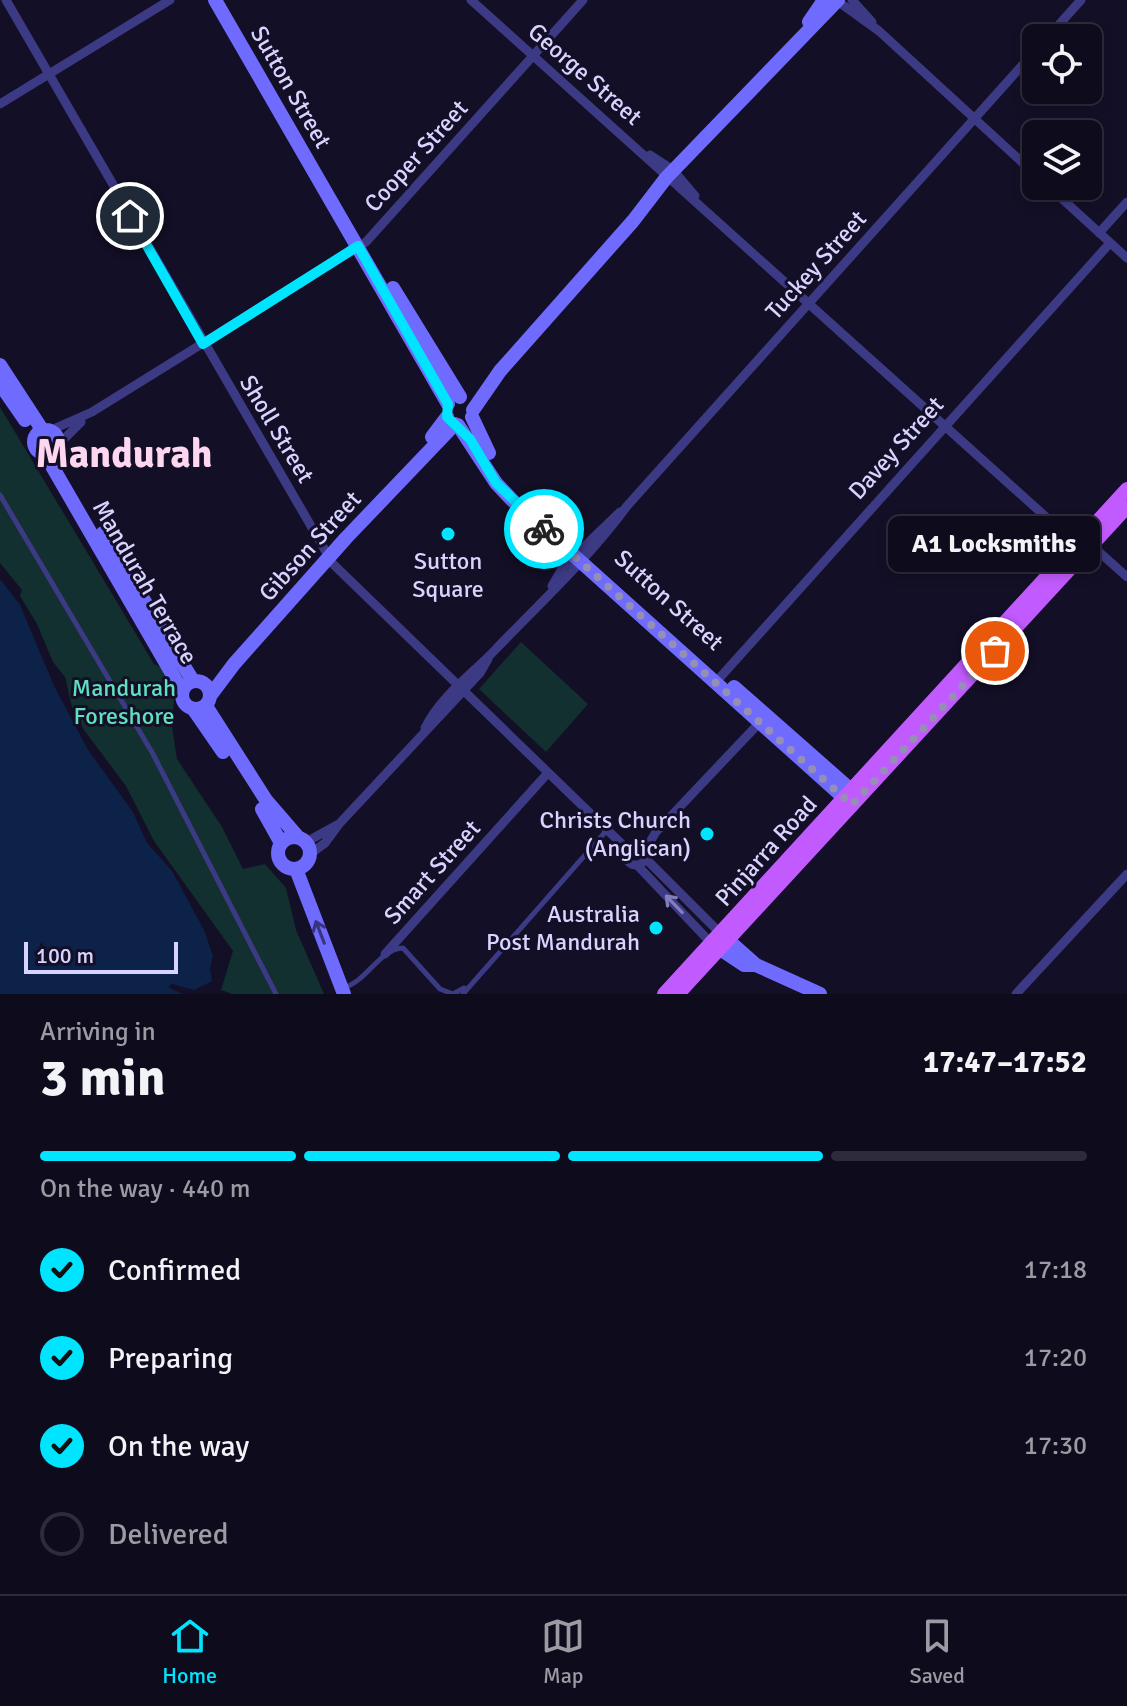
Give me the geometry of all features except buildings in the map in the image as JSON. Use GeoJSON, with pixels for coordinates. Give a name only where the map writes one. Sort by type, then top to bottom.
{"type":"FeatureCollection","features":[{"type":"Feature","properties":{"kind":"main road","name":"Pinjarra Road"},"geometry":{"type":"LineString","coordinates":[[664,994],[719,941],[852,798],[1084,542],[1127,489]]}},
{"type":"Feature","properties":{"kind":"main road","name":"Pinjarra Road"},"geometry":{"type":"LineString","coordinates":[[1084,542],[1127,507]]}},
{"type":"Feature","properties":{"kind":"main road","name":"Pinjarra Road"},"geometry":{"type":"LineString","coordinates":[[678,994],[719,941]]}},
{"type":"Feature","properties":{"kind":"street","name":"Sholl Street"},"geometry":{"type":"LineString","coordinates":[[6,0],[203,344],[330,557],[547,774],[607,830],[631,847]]}},
{"type":"Feature","properties":{"kind":"street"},"geometry":{"type":"LineString","coordinates":[[0,104],[170,0]]}},
{"type":"Feature","properties":{"kind":"street","name":"Sutton Street"},"geometry":{"type":"LineString","coordinates":[[215,0],[459,411],[506,482],[581,556],[852,798]]}},
{"type":"Feature","properties":{"kind":"street","name":"Sutton Street"},"geometry":{"type":"LineString","coordinates":[[226,0],[362,244]]}},
{"type":"Feature","properties":{"kind":"street","name":"George Street"},"geometry":{"type":"LineString","coordinates":[[471,0],[673,177],[943,425],[1127,577]]}},
{"type":"Feature","properties":{"kind":"street","name":"Cooper Street"},"geometry":{"type":"LineString","coordinates":[[43,433],[92,412],[362,244],[583,0]]}},
{"type":"Feature","properties":{"kind":"street","name":"Gibson Street"},"geometry":{"type":"LineString","coordinates":[[804,33],[824,0]]}},
{"type":"Feature","properties":{"kind":"street"},"geometry":{"type":"LineString","coordinates":[[837,0],[879,31],[1022,162]]}},
{"type":"Feature","properties":{"kind":"street","name":"Gibson Street"},"geometry":{"type":"LineString","coordinates":[[203,704],[234,664],[459,411],[500,371],[713,130],[837,0]]}},
{"type":"Feature","properties":{"kind":"street"},"geometry":{"type":"LineString","coordinates":[[852,0],[879,31]]}},
{"type":"Feature","properties":{"kind":"street"},"geometry":{"type":"LineString","coordinates":[[1060,24],[1081,0]]}},
{"type":"Feature","properties":{"kind":"street","name":"Tuckey Street"},"geometry":{"type":"LineString","coordinates":[[305,844],[339,824],[581,556],[606,521],[627,506],[1022,66]]}},
{"type":"Feature","properties":{"kind":"street"},"geometry":{"type":"LineString","coordinates":[[1063,200],[1127,258]]}},
{"type":"Feature","properties":{"kind":"street"},"geometry":{"type":"LineString","coordinates":[[1099,233],[1127,202]]}},
{"type":"Feature","properties":{"kind":"street","name":"Davey Street"},"geometry":{"type":"LineString","coordinates":[[718,679],[943,425],[1110,243]]}},
{"type":"Feature","properties":{"kind":"street"},"geometry":{"type":"LineString","coordinates":[[0,365],[43,433]]}},
{"type":"Feature","properties":{"kind":"street"},"geometry":{"type":"LineString","coordinates":[[0,384],[43,433],[55,435],[52,450],[36,448],[43,433]]}},
{"type":"Feature","properties":{"kind":"street","name":"Cooper Street"},"geometry":{"type":"LineString","coordinates":[[52,450],[92,412]]}},
{"type":"Feature","properties":{"kind":"street","name":"Mandurah Terrace"},"geometry":{"type":"LineString","coordinates":[[52,450],[192,685]]}},
{"type":"Feature","properties":{"kind":"street","name":"Gibson Street"},"geometry":{"type":"LineString","coordinates":[[192,685],[234,664]]}},
{"type":"Feature","properties":{"kind":"street"},"geometry":{"type":"LineString","coordinates":[[192,685],[184,704],[203,704]]}},
{"type":"Feature","properties":{"kind":"street"},"geometry":{"type":"LineString","coordinates":[[192,685],[203,704],[272,823],[281,843],[277,852],[279,861],[286,868],[296,869],[306,864],[305,844],[266,800],[203,704]]}},
{"type":"Feature","properties":{"kind":"street"},"geometry":{"type":"LineString","coordinates":[[656,832],[631,847],[628,862],[642,858],[656,832],[762,719]]}},
{"type":"Feature","properties":{"kind":"street","name":"Smart Street"},"geometry":{"type":"LineString","coordinates":[[385,954],[547,774]]}},
{"type":"Feature","properties":{"kind":"street"},"geometry":{"type":"LineString","coordinates":[[281,843],[305,844]]}},
{"type":"Feature","properties":{"kind":"street"},"geometry":{"type":"LineString","coordinates":[[631,847],[719,941],[750,956],[756,965],[820,994]]}},
{"type":"Feature","properties":{"kind":"street"},"geometry":{"type":"LineString","coordinates":[[296,869],[343,991]]}},
{"type":"Feature","properties":{"kind":"street"},"geometry":{"type":"LineString","coordinates":[[1016,994],[1127,874]]}},
{"type":"Feature","properties":{"kind":"lane"},"geometry":{"type":"LineString","coordinates":[[0,495],[153,754],[276,994]]}},
{"type":"Feature","properties":{"kind":"lane"},"geometry":{"type":"LineString","coordinates":[[385,954],[403,948],[440,989],[453,994],[464,991],[607,830]]}},
{"type":"Feature","properties":{"kind":"lane","name":"Smart Street"},"geometry":{"type":"LineString","coordinates":[[343,991],[359,984],[385,954]]}},
{"type":"Feature","properties":{"kind":"green space","name":"Mandurah Foreshore"},"geometry":{"type":"Polygon","coordinates":[[[0,407],[154,664],[170,671],[175,686],[172,727],[177,759],[222,827],[243,869],[265,864],[286,888],[296,930],[324,994],[232,994],[221,990],[233,951],[154,841],[126,786],[84,730],[72,707],[65,677],[53,662],[37,624],[20,596],[22,590],[0,563],[0,407]]]}},
{"type":"Feature","properties":{"kind":"green space"},"geometry":{"type":"Polygon","coordinates":[[[521,642],[588,704],[546,752],[479,689],[521,642]]]}},
{"type":"Feature","properties":{"kind":"water"},"geometry":{"type":"Polygon","coordinates":[[[0,579],[20,605],[54,686],[88,750],[133,812],[147,843],[172,871],[204,930],[213,956],[210,969],[212,981],[194,990],[172,984],[168,987],[183,994],[0,994],[0,579]]]}},
{"type":"Feature","properties":{"kind":"way so far"},"geometry":{"type":"LineString","coordinates":[[544,529],[852,805],[995,651]]}},
{"type":"Feature","properties":{"kind":"place","name":"Sutton Square"},"geometry":{"type":"Point","coordinates":[448,534]}},
{"type":"Feature","properties":{"kind":"place","name":"A1 Locksmiths"},"geometry":{"type":"Point","coordinates":[995,651]}},
{"type":"Feature","properties":{"kind":"place","name":"Christs Church (Anglican)"},"geometry":{"type":"Point","coordinates":[707,834]}},
{"type":"Feature","properties":{"kind":"place","name":"Australia Post Mandurah"},"geometry":{"type":"Point","coordinates":[656,928]}},
{"type":"Feature","properties":{"kind":"district","name":"Mandurah"},"geometry":{"type":"Point","coordinates":[124,453]}},
{"type":"Feature","properties":{"kind":"route"},"geometry":{"type":"LineString","coordinates":[[130,216],[203,344],[358,246],[448,404],[447,417],[470,439],[496,483],[544,529]]}}]}
